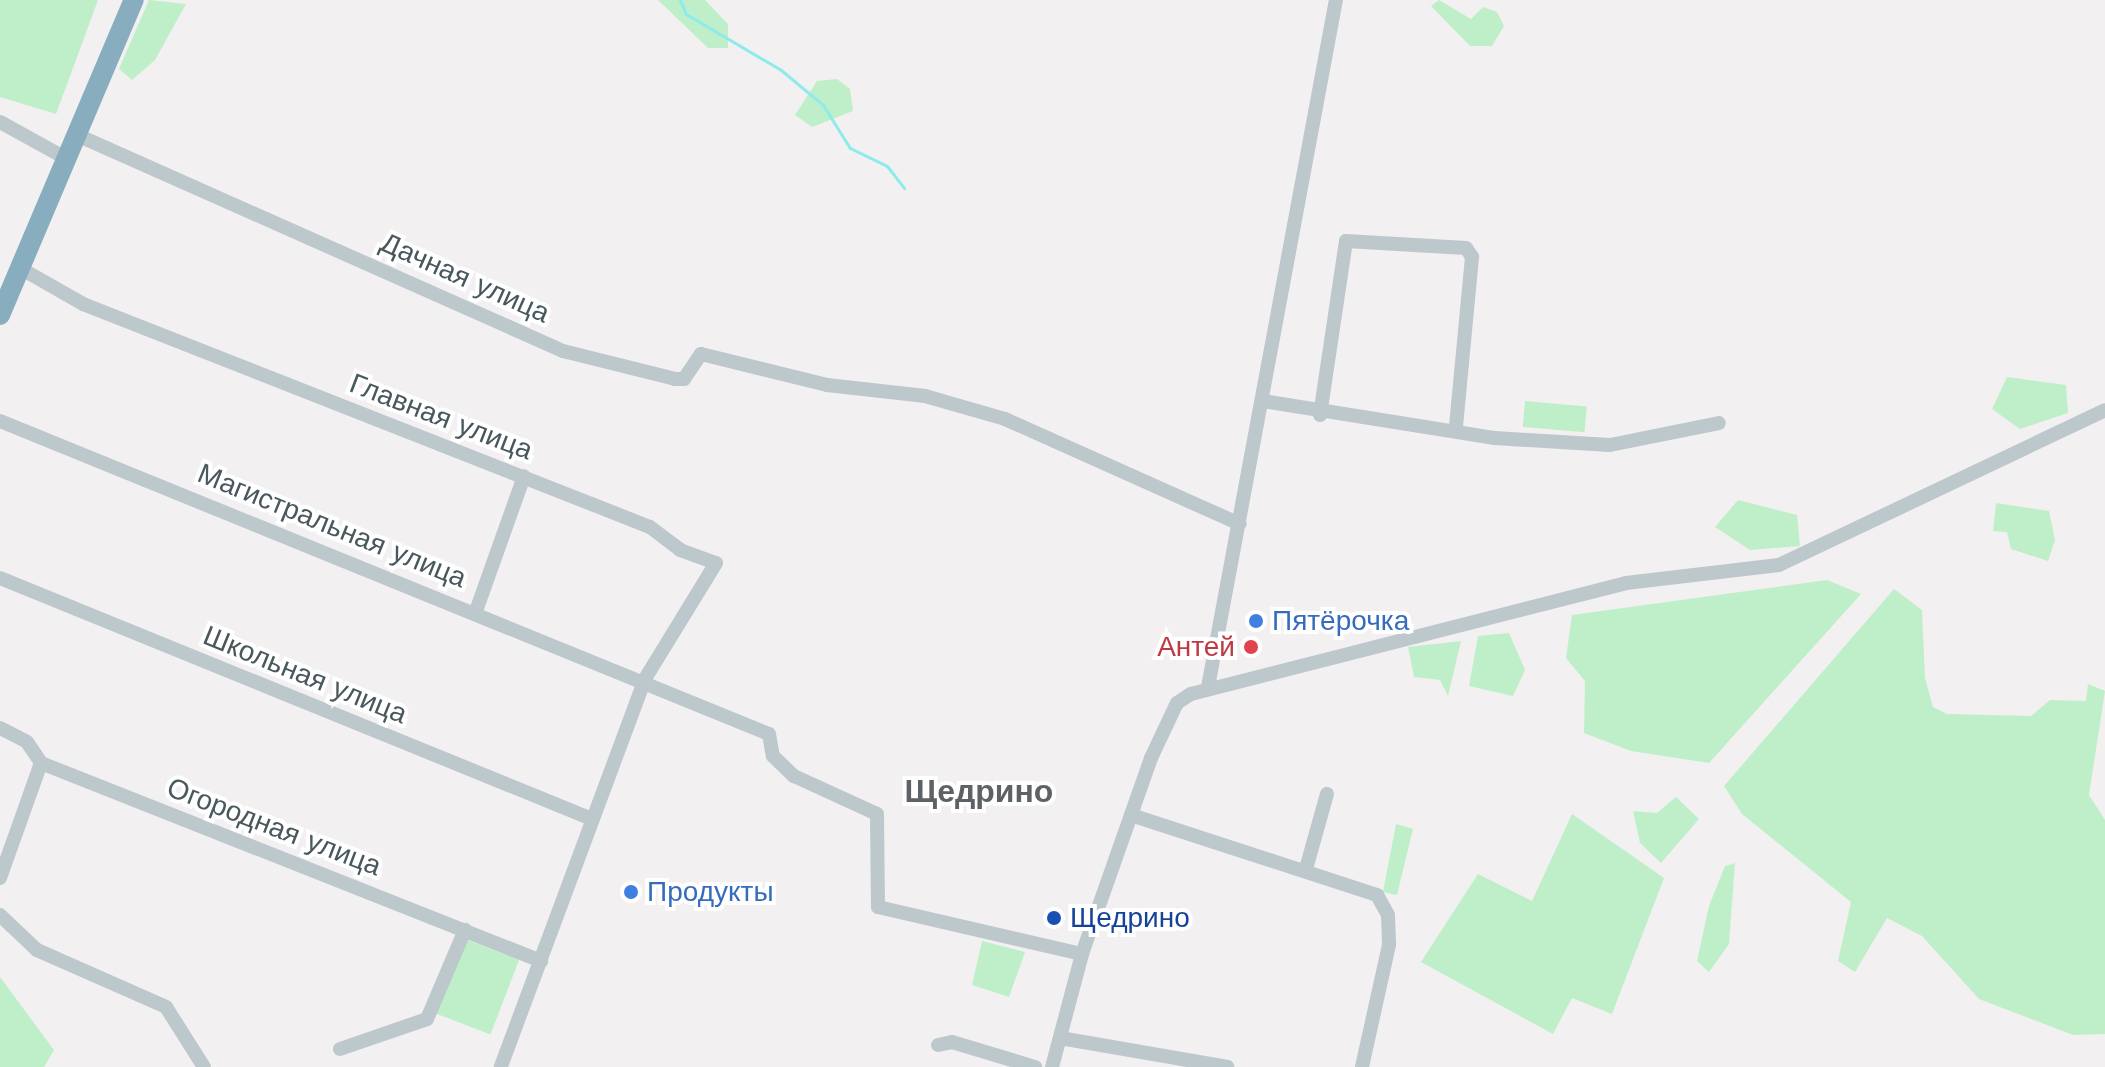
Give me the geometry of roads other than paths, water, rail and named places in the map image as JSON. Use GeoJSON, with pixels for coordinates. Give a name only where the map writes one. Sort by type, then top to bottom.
{"type":"FeatureCollection","features":[{"type":"Feature","properties":{"kind":"highway"},"geometry":{"type":"LineString","coordinates":[[0,315],[12,271],[67,159],[134,0]]}},
{"type":"Feature","properties":{"kind":"street"},"geometry":{"type":"LineString","coordinates":[[1208,687],[1336,0]]}},
{"type":"Feature","properties":{"kind":"street"},"geometry":{"type":"LineString","coordinates":[[0,122],[67,159]]}},
{"type":"Feature","properties":{"kind":"street","name":"Дачная улица"},"geometry":{"type":"LineString","coordinates":[[77,135],[563,351],[684,379],[701,354],[835,386],[925,396],[1005,419],[1240,524]]}},
{"type":"Feature","properties":{"kind":"street"},"geometry":{"type":"LineString","coordinates":[[1320,415],[1346,241],[1466,248],[1472,257],[1456,427]]}},
{"type":"Feature","properties":{"kind":"street","name":"Главная улица"},"geometry":{"type":"LineString","coordinates":[[12,271],[83,304],[524,476],[716,563],[645,679]]}},
{"type":"Feature","properties":{"kind":"street"},"geometry":{"type":"LineString","coordinates":[[1263,401],[1320,415],[1456,427],[1495,438],[1610,445],[1719,423]]}},
{"type":"Feature","properties":{"kind":"street"},"geometry":{"type":"LineString","coordinates":[[1052,1067],[1082,954],[1131,815],[1177,703],[1208,687],[1626,583],[1779,565],[2105,410]]}},
{"type":"Feature","properties":{"kind":"street","name":"Магистральная улица"},"geometry":{"type":"LineString","coordinates":[[0,421],[645,679],[769,734],[773,756],[794,776],[877,814],[878,907],[1082,954]]}},
{"type":"Feature","properties":{"kind":"street"},"geometry":{"type":"LineString","coordinates":[[476,611],[524,476]]}},
{"type":"Feature","properties":{"kind":"street","name":"Школьная улица"},"geometry":{"type":"LineString","coordinates":[[0,578],[592,819]]}},
{"type":"Feature","properties":{"kind":"street"},"geometry":{"type":"LineString","coordinates":[[501,1067],[645,679]]}},
{"type":"Feature","properties":{"kind":"street","name":"Огородная улица"},"geometry":{"type":"LineString","coordinates":[[0,728],[27,742],[41,763],[541,961]]}},
{"type":"Feature","properties":{"kind":"street"},"geometry":{"type":"LineString","coordinates":[[0,878],[41,763]]}},
{"type":"Feature","properties":{"kind":"street"},"geometry":{"type":"LineString","coordinates":[[1306,869],[1327,794]]}},
{"type":"Feature","properties":{"kind":"street"},"geometry":{"type":"LineString","coordinates":[[1131,815],[1306,869],[1377,895],[1388,915],[1389,945],[1362,1067]]}},
{"type":"Feature","properties":{"kind":"street"},"geometry":{"type":"LineString","coordinates":[[0,915],[37,950],[166,1007],[204,1067]]}},
{"type":"Feature","properties":{"kind":"street"},"geometry":{"type":"LineString","coordinates":[[340,1049],[427,1019],[465,930]]}},
{"type":"Feature","properties":{"kind":"street"},"geometry":{"type":"LineString","coordinates":[[1060,1038],[1228,1067]]}},
{"type":"Feature","properties":{"kind":"street"},"geometry":{"type":"LineString","coordinates":[[938,1045],[952,1042],[1035,1067]]}},
{"type":"Feature","properties":{"kind":"waterway"},"geometry":{"type":"LineString","coordinates":[[680,0],[686,14],[781,70],[823,105],[850,148],[887,166],[904,188]]}},
{"type":"Feature","properties":{"kind":"place","name":"Пятёрочка"},"geometry":{"type":"Point","coordinates":[1256,621]}},
{"type":"Feature","properties":{"kind":"place","name":"Антей"},"geometry":{"type":"Point","coordinates":[1251,647]}},
{"type":"Feature","properties":{"kind":"place","name":"Продукты"},"geometry":{"type":"Point","coordinates":[631,892]}},
{"type":"Feature","properties":{"kind":"place","name":"Щедрино"},"geometry":{"type":"Point","coordinates":[1054,918]}},
{"type":"Feature","properties":{"kind":"district","name":"Щедрино"},"geometry":{"type":"Point","coordinates":[979,791]}}]}
